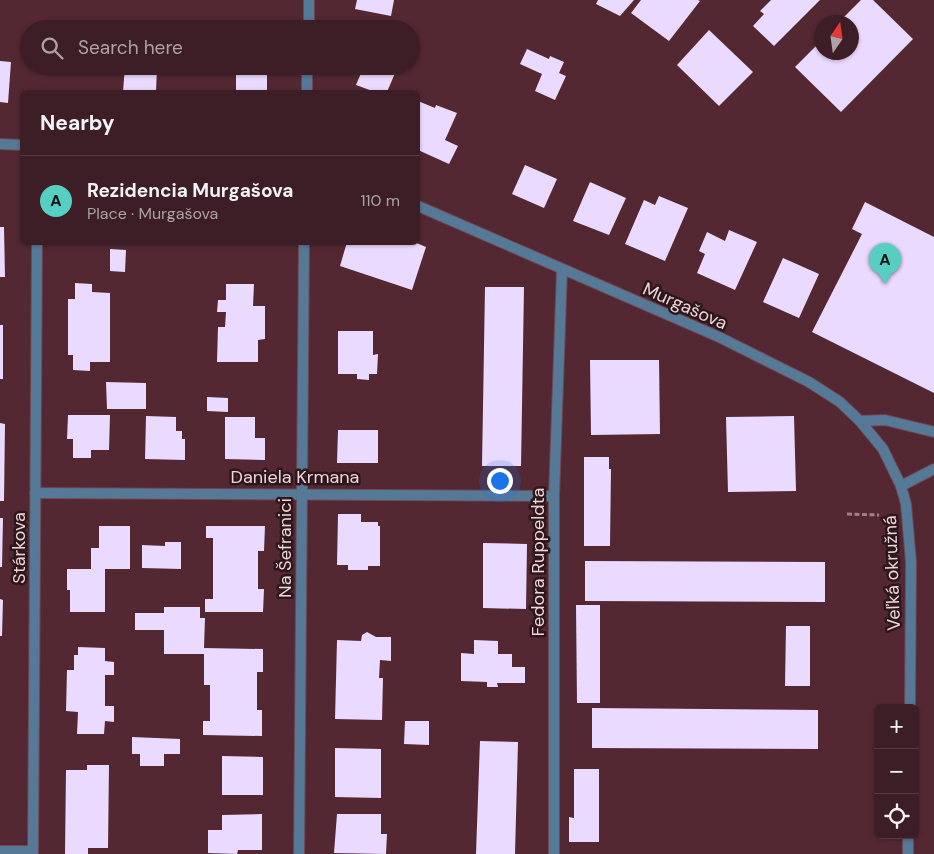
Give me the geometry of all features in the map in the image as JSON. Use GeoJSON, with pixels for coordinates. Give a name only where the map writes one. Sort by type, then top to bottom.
{"type":"FeatureCollection","features":[{"type":"Feature","properties":{"kind":"street"},"geometry":{"type":"LineString","coordinates":[[308,20],[309,0]]}},
{"type":"Feature","properties":{"kind":"street"},"geometry":{"type":"LineString","coordinates":[[307,75],[307,90]]}},
{"type":"Feature","properties":{"kind":"street"},"geometry":{"type":"LineString","coordinates":[[0,144],[20,145]]}},
{"type":"Feature","properties":{"kind":"street","name":"Murgašova"},"geometry":{"type":"LineString","coordinates":[[420,207],[719,337],[809,382],[840,402],[860,421]]}},
{"type":"Feature","properties":{"kind":"street","name":"Stárkova"},"geometry":{"type":"LineString","coordinates":[[33,852],[38,245]]}},
{"type":"Feature","properties":{"kind":"street","name":"Na Šefranici"},"geometry":{"type":"LineString","coordinates":[[299,854],[304,245]]}},
{"type":"Feature","properties":{"kind":"street","name":"Fedora Ruppeldta"},"geometry":{"type":"LineString","coordinates":[[554,854],[554,496],[562,270]]}},
{"type":"Feature","properties":{"kind":"street"},"geometry":{"type":"LineString","coordinates":[[860,421],[885,420],[934,432]]}},
{"type":"Feature","properties":{"kind":"street","name":"Veľká okružná"},"geometry":{"type":"LineString","coordinates":[[860,421],[883,449],[901,486],[906,504],[911,562],[910,704]]}},
{"type":"Feature","properties":{"kind":"street"},"geometry":{"type":"LineString","coordinates":[[901,486],[934,469]]}},
{"type":"Feature","properties":{"kind":"street","name":"Daniela Krmana"},"geometry":{"type":"LineString","coordinates":[[36,493],[301,493],[554,496]]}},
{"type":"Feature","properties":{"kind":"street"},"geometry":{"type":"LineString","coordinates":[[908,839],[908,854]]}},
{"type":"Feature","properties":{"kind":"street"},"geometry":{"type":"LineString","coordinates":[[0,851],[33,852]]}},
{"type":"Feature","properties":{"kind":"path"},"geometry":{"type":"LineString","coordinates":[[847,514],[878,515]]}},
{"type":"Feature","properties":{"kind":"building"},"geometry":{"type":"Polygon","coordinates":[[[357,0],[394,0],[391,16],[355,9],[357,0]]]}},
{"type":"Feature","properties":{"kind":"building"},"geometry":{"type":"Polygon","coordinates":[[[598,0],[634,0],[620,16],[596,4],[598,0]]]}},
{"type":"Feature","properties":{"kind":"building"},"geometry":{"type":"Polygon","coordinates":[[[641,0],[700,1],[669,41],[631,13],[641,0]]]}},
{"type":"Feature","properties":{"kind":"building"},"geometry":{"type":"Polygon","coordinates":[[[771,0],[820,0],[774,46],[753,26],[764,14],[760,11],[771,0]]]}},
{"type":"Feature","properties":{"kind":"building"},"geometry":{"type":"Polygon","coordinates":[[[861,0],[873,0],[913,39],[841,112],[795,67],[814,48],[814,60],[859,60],[859,15],[846,15],[861,0]]]}},
{"type":"Feature","properties":{"kind":"building"},"geometry":{"type":"Polygon","coordinates":[[[709,30],[753,72],[719,106],[677,65],[709,30]]]}},
{"type":"Feature","properties":{"kind":"building"},"geometry":{"type":"Polygon","coordinates":[[[527,49],[549,59],[550,56],[564,62],[559,73],[566,76],[555,100],[535,91],[542,74],[520,64],[527,49]]]}},
{"type":"Feature","properties":{"kind":"building"},"geometry":{"type":"Polygon","coordinates":[[[0,61],[11,62],[8,103],[0,102],[0,61]]]}},
{"type":"Feature","properties":{"kind":"building"},"geometry":{"type":"Polygon","coordinates":[[[124,75],[157,75],[156,90],[123,90],[124,75]]]}},
{"type":"Feature","properties":{"kind":"building"},"geometry":{"type":"Polygon","coordinates":[[[236,75],[267,75],[267,90],[236,90],[236,75]]]}},
{"type":"Feature","properties":{"kind":"building"},"geometry":{"type":"Polygon","coordinates":[[[360,75],[394,75],[388,90],[370,90],[356,85],[360,75]]]}},
{"type":"Feature","properties":{"kind":"building"},"geometry":{"type":"Polygon","coordinates":[[[420,102],[435,108],[436,105],[457,113],[445,140],[458,146],[449,164],[420,151],[420,102]]]}},
{"type":"Feature","properties":{"kind":"building"},"geometry":{"type":"Polygon","coordinates":[[[525,165],[557,179],[544,208],[512,194],[525,165]]]}},
{"type":"Feature","properties":{"kind":"building"},"geometry":{"type":"Polygon","coordinates":[[[590,182],[626,198],[609,235],[573,221],[590,182]]]}},
{"type":"Feature","properties":{"kind":"building"},"geometry":{"type":"Polygon","coordinates":[[[659,196],[688,208],[665,261],[625,244],[644,200],[655,205],[659,196]]]}},
{"type":"Feature","properties":{"kind":"building"},"geometry":{"type":"Polygon","coordinates":[[[865,202],[934,237],[934,393],[812,332],[862,234],[852,229],[865,202]]]}},
{"type":"Feature","properties":{"kind":"building"},"geometry":{"type":"Polygon","coordinates":[[[0,227],[4,227],[5,277],[0,277],[0,227]]]}},
{"type":"Feature","properties":{"kind":"building"},"geometry":{"type":"Polygon","coordinates":[[[729,230],[757,242],[735,290],[697,273],[705,254],[699,251],[707,232],[725,241],[729,230]]]}},
{"type":"Feature","properties":{"kind":"building"},"geometry":{"type":"Polygon","coordinates":[[[420,244],[426,247],[412,290],[340,266],[346,245],[420,244]]]}},
{"type":"Feature","properties":{"kind":"building"},"geometry":{"type":"Polygon","coordinates":[[[110,249],[126,250],[125,272],[110,271],[110,249]]]}},
{"type":"Feature","properties":{"kind":"building"},"geometry":{"type":"Polygon","coordinates":[[[783,258],[819,274],[799,318],[763,302],[783,258]]]}},
{"type":"Feature","properties":{"kind":"building"},"geometry":{"type":"Polygon","coordinates":[[[75,283],[92,284],[92,292],[110,293],[110,362],[90,362],[90,371],[73,370],[73,355],[68,355],[68,299],[75,299],[75,283]]]}},
{"type":"Feature","properties":{"kind":"building"},"geometry":{"type":"Polygon","coordinates":[[[226,284],[254,284],[253,306],[265,306],[265,339],[258,340],[258,362],[217,362],[218,327],[225,327],[226,312],[217,312],[218,300],[226,300],[226,284]]]}},
{"type":"Feature","properties":{"kind":"building"},"geometry":{"type":"Polygon","coordinates":[[[485,287],[524,287],[521,466],[482,466],[485,287]]]}},
{"type":"Feature","properties":{"kind":"building"},"geometry":{"type":"Polygon","coordinates":[[[0,325],[3,325],[3,379],[0,379],[0,325]]]}},
{"type":"Feature","properties":{"kind":"building"},"geometry":{"type":"Polygon","coordinates":[[[338,331],[373,331],[373,355],[378,354],[377,374],[369,374],[369,380],[357,379],[357,374],[338,374],[338,331]]]}},
{"type":"Feature","properties":{"kind":"building"},"geometry":{"type":"Polygon","coordinates":[[[590,360],[659,360],[660,434],[591,435],[590,360]]]}},
{"type":"Feature","properties":{"kind":"building"},"geometry":{"type":"Polygon","coordinates":[[[106,382],[146,383],[146,409],[107,409],[106,382]]]}},
{"type":"Feature","properties":{"kind":"building"},"geometry":{"type":"Polygon","coordinates":[[[207,397],[228,398],[228,412],[207,411],[207,397]]]}},
{"type":"Feature","properties":{"kind":"building"},"geometry":{"type":"Polygon","coordinates":[[[68,415],[110,415],[109,450],[91,450],[91,458],[73,458],[73,439],[67,439],[68,415]]]}},
{"type":"Feature","properties":{"kind":"building"},"geometry":{"type":"Polygon","coordinates":[[[146,416],[176,417],[176,431],[182,431],[182,439],[185,439],[185,460],[145,459],[146,416]]]}},
{"type":"Feature","properties":{"kind":"building"},"geometry":{"type":"Polygon","coordinates":[[[794,416],[796,491],[728,492],[726,417],[794,416]]]}},
{"type":"Feature","properties":{"kind":"building"},"geometry":{"type":"Polygon","coordinates":[[[225,417],[255,417],[255,438],[265,438],[265,460],[225,459],[225,417]]]}},
{"type":"Feature","properties":{"kind":"building"},"geometry":{"type":"Polygon","coordinates":[[[0,423],[5,424],[4,501],[0,501],[0,423]]]}},
{"type":"Feature","properties":{"kind":"building"},"geometry":{"type":"Polygon","coordinates":[[[338,430],[378,430],[378,463],[337,463],[338,430]]]}},
{"type":"Feature","properties":{"kind":"building"},"geometry":{"type":"Polygon","coordinates":[[[584,457],[609,457],[609,469],[611,469],[610,546],[584,546],[584,457]]]}},
{"type":"Feature","properties":{"kind":"building"},"geometry":{"type":"Polygon","coordinates":[[[338,514],[361,514],[361,522],[378,522],[378,526],[380,526],[380,566],[368,566],[368,570],[348,570],[348,565],[337,565],[338,514]]]}},
{"type":"Feature","properties":{"kind":"building"},"geometry":{"type":"Polygon","coordinates":[[[0,518],[3,518],[2,567],[0,567],[0,518]]]}},
{"type":"Feature","properties":{"kind":"building"},"geometry":{"type":"Polygon","coordinates":[[[99,526],[130,526],[130,569],[105,569],[105,612],[70,612],[70,590],[67,590],[67,569],[91,569],[91,548],[99,548],[99,526]]]}},
{"type":"Feature","properties":{"kind":"building"},"geometry":{"type":"Polygon","coordinates":[[[206,526],[265,526],[264,551],[258,551],[258,589],[264,589],[263,612],[205,612],[205,599],[213,599],[213,538],[206,538],[206,526]]]}},
{"type":"Feature","properties":{"kind":"building"},"geometry":{"type":"Polygon","coordinates":[[[165,542],[181,542],[181,569],[142,568],[142,545],[165,546],[165,542]]]}},
{"type":"Feature","properties":{"kind":"building"},"geometry":{"type":"Polygon","coordinates":[[[483,543],[527,544],[526,609],[483,608],[483,543]]]}},
{"type":"Feature","properties":{"kind":"building"},"geometry":{"type":"Polygon","coordinates":[[[585,561],[825,562],[825,602],[585,601],[585,561]]]}},
{"type":"Feature","properties":{"kind":"building"},"geometry":{"type":"Polygon","coordinates":[[[0,599],[3,600],[2,636],[0,636],[0,599]]]}},
{"type":"Feature","properties":{"kind":"building"},"geometry":{"type":"Polygon","coordinates":[[[576,605],[600,605],[600,703],[577,703],[576,605]]]}},
{"type":"Feature","properties":{"kind":"building"},"geometry":{"type":"Polygon","coordinates":[[[164,607],[200,607],[200,618],[205,618],[204,648],[263,649],[263,672],[257,672],[257,710],[262,710],[262,736],[203,735],[203,721],[210,721],[210,685],[204,685],[204,654],[164,654],[164,630],[135,630],[135,613],[164,613],[164,607]]]}},
{"type":"Feature","properties":{"kind":"building"},"geometry":{"type":"Polygon","coordinates":[[[786,626],[810,626],[810,686],[785,686],[786,626]]]}},
{"type":"Feature","properties":{"kind":"building"},"geometry":{"type":"Polygon","coordinates":[[[367,632],[376,637],[391,637],[391,661],[380,660],[379,678],[383,678],[382,720],[335,719],[337,640],[361,641],[362,635],[367,632]]]}},
{"type":"Feature","properties":{"kind":"building"},"geometry":{"type":"Polygon","coordinates":[[[474,640],[498,641],[498,654],[512,654],[512,667],[525,667],[525,683],[497,683],[498,687],[487,687],[487,682],[461,681],[461,653],[474,654],[474,640]]]}},
{"type":"Feature","properties":{"kind":"building"},"geometry":{"type":"Polygon","coordinates":[[[78,647],[105,648],[105,661],[114,662],[114,675],[105,675],[105,706],[114,706],[114,722],[105,721],[104,734],[77,734],[78,712],[66,711],[67,670],[74,670],[74,655],[78,655],[78,647]]]}},
{"type":"Feature","properties":{"kind":"building"},"geometry":{"type":"Polygon","coordinates":[[[592,708],[818,710],[818,749],[592,748],[592,708]]]}},
{"type":"Feature","properties":{"kind":"building"},"geometry":{"type":"Polygon","coordinates":[[[405,721],[429,721],[429,745],[404,744],[405,721]]]}},
{"type":"Feature","properties":{"kind":"building"},"geometry":{"type":"Polygon","coordinates":[[[132,737],[180,739],[180,754],[164,754],[164,766],[140,766],[140,754],[132,754],[132,737]]]}},
{"type":"Feature","properties":{"kind":"building"},"geometry":{"type":"Polygon","coordinates":[[[480,741],[518,742],[515,854],[476,854],[480,741]]]}},
{"type":"Feature","properties":{"kind":"building"},"geometry":{"type":"Polygon","coordinates":[[[335,748],[381,749],[381,798],[335,797],[335,748]]]}},
{"type":"Feature","properties":{"kind":"building"},"geometry":{"type":"Polygon","coordinates":[[[222,756],[263,757],[263,795],[222,795],[222,756]]]}},
{"type":"Feature","properties":{"kind":"building"},"geometry":{"type":"Polygon","coordinates":[[[87,765],[109,765],[108,848],[88,848],[88,854],[65,854],[66,770],[87,770],[87,765]]]}},
{"type":"Feature","properties":{"kind":"building"},"geometry":{"type":"Polygon","coordinates":[[[574,769],[599,769],[599,842],[569,842],[569,817],[574,818],[574,769]]]}},
{"type":"Feature","properties":{"kind":"building"},"geometry":{"type":"Polygon","coordinates":[[[262,814],[262,850],[238,850],[237,854],[208,853],[208,830],[222,830],[222,815],[262,814]]]}},
{"type":"Feature","properties":{"kind":"building"},"geometry":{"type":"Polygon","coordinates":[[[337,814],[381,814],[381,834],[387,834],[386,854],[334,853],[337,814]]]}},
{"type":"Feature","properties":{"kind":"place","name":"Rezidencia Murgašova"},"geometry":{"type":"Point","coordinates":[885,284]}}]}
